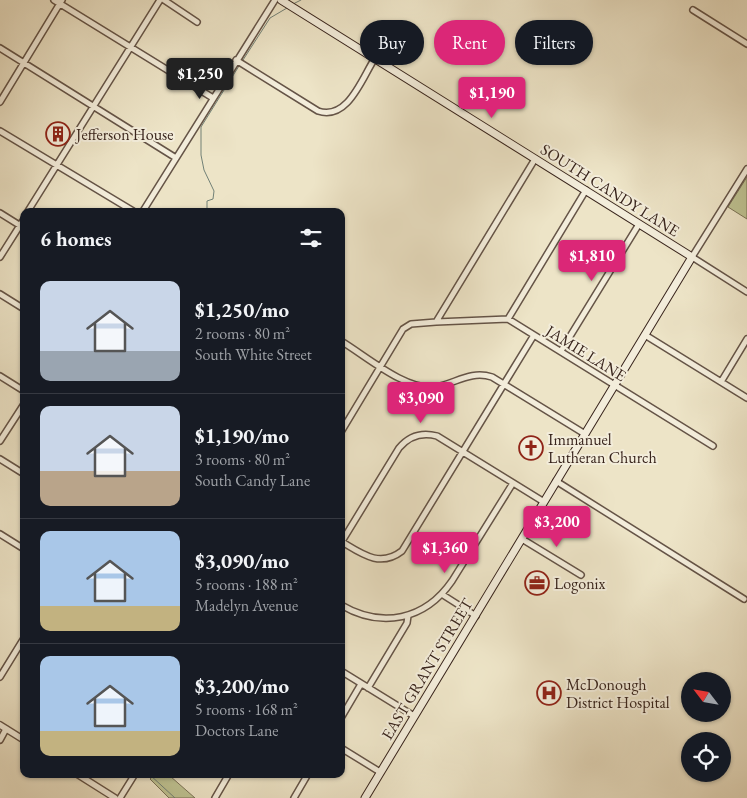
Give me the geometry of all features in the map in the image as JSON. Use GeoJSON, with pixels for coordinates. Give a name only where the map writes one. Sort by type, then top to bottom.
{"type":"FeatureCollection","features":[{"type":"Feature","properties":{"kind":"main road","name":"SOUTH CANDY LANE"},"geometry":{"type":"LineString","coordinates":[[281,0],[360,49]]}},
{"type":"Feature","properties":{"kind":"main road","name":"SOUTH CANDY LANE"},"geometry":{"type":"LineString","coordinates":[[386,65],[692,257]]}},
{"type":"Feature","properties":{"kind":"main road","name":"EAST GRANT STREET"},"geometry":{"type":"LineString","coordinates":[[365,798],[692,257]]}},
{"type":"Feature","properties":{"kind":"street"},"geometry":{"type":"LineString","coordinates":[[54,0],[61,2],[213,98]]}},
{"type":"Feature","properties":{"kind":"street"},"geometry":{"type":"LineString","coordinates":[[30,208],[162,0],[197,22]]}},
{"type":"Feature","properties":{"kind":"street"},"geometry":{"type":"LineString","coordinates":[[145,208],[275,0]]}},
{"type":"Feature","properties":{"kind":"street"},"geometry":{"type":"LineString","coordinates":[[0,102],[61,2]]}},
{"type":"Feature","properties":{"kind":"street"},"geometry":{"type":"LineString","coordinates":[[693,10],[747,44]]}},
{"type":"Feature","properties":{"kind":"street"},"geometry":{"type":"LineString","coordinates":[[0,48],[176,158]]}},
{"type":"Feature","properties":{"kind":"street"},"geometry":{"type":"LineString","coordinates":[[236,60],[318,111],[327,113],[340,109],[347,103],[371,65]]}},
{"type":"Feature","properties":{"kind":"street"},"geometry":{"type":"LineString","coordinates":[[0,131],[128,208]]}},
{"type":"Feature","properties":{"kind":"street"},"geometry":{"type":"LineString","coordinates":[[436,322],[535,158]]}},
{"type":"Feature","properties":{"kind":"street","name":"EAST GRANT STREET"},"geometry":{"type":"LineString","coordinates":[[692,257],[747,169]]}},
{"type":"Feature","properties":{"kind":"street"},"geometry":{"type":"LineString","coordinates":[[345,425],[406,326],[436,322],[508,319],[586,190]]}},
{"type":"Feature","properties":{"kind":"street"},"geometry":{"type":"LineString","coordinates":[[0,213],[20,226]]}},
{"type":"Feature","properties":{"kind":"street"},"geometry":{"type":"LineString","coordinates":[[561,351],[639,224]]}},
{"type":"Feature","properties":{"kind":"street"},"geometry":{"type":"LineString","coordinates":[[0,257],[20,230]]}},
{"type":"Feature","properties":{"kind":"street","name":"SOUTH CANDY LANE"},"geometry":{"type":"LineString","coordinates":[[692,257],[747,292]]}},
{"type":"Feature","properties":{"kind":"street"},"geometry":{"type":"LineString","coordinates":[[0,294],[20,306]]}},
{"type":"Feature","properties":{"kind":"street","name":"JAMIE LANE"},"geometry":{"type":"LineString","coordinates":[[508,319],[713,446]]}},
{"type":"Feature","properties":{"kind":"street"},"geometry":{"type":"LineString","coordinates":[[345,544],[376,560],[392,557],[402,551],[534,335]]}},
{"type":"Feature","properties":{"kind":"street"},"geometry":{"type":"LineString","coordinates":[[645,335],[747,398]]}},
{"type":"Feature","properties":{"kind":"street"},"geometry":{"type":"LineString","coordinates":[[721,382],[747,339]]}},
{"type":"Feature","properties":{"kind":"street"},"geometry":{"type":"LineString","coordinates":[[345,344],[408,382],[425,387],[445,385],[476,375],[487,376],[505,384],[585,434]]}},
{"type":"Feature","properties":{"kind":"street"},"geometry":{"type":"LineString","coordinates":[[0,376],[20,388]]}},
{"type":"Feature","properties":{"kind":"street"},"geometry":{"type":"LineString","coordinates":[[0,441],[20,410]]}},
{"type":"Feature","properties":{"kind":"street"},"geometry":{"type":"LineString","coordinates":[[345,537],[399,448],[406,440],[421,434],[432,435],[464,452],[544,502]]}},
{"type":"Feature","properties":{"kind":"street"},"geometry":{"type":"LineString","coordinates":[[0,459],[20,472]]}},
{"type":"Feature","properties":{"kind":"street"},"geometry":{"type":"LineString","coordinates":[[556,482],[744,599]]}},
{"type":"Feature","properties":{"kind":"street"},"geometry":{"type":"LineString","coordinates":[[345,607],[368,616],[393,618],[408,616],[426,608],[442,595],[513,483]]}},
{"type":"Feature","properties":{"kind":"street"},"geometry":{"type":"LineString","coordinates":[[0,534],[20,546]]}},
{"type":"Feature","properties":{"kind":"street"},"geometry":{"type":"LineString","coordinates":[[522,539],[581,575]]}},
{"type":"Feature","properties":{"kind":"street"},"geometry":{"type":"LineString","coordinates":[[442,595],[476,616]]}},
{"type":"Feature","properties":{"kind":"street"},"geometry":{"type":"LineString","coordinates":[[368,688],[408,623],[408,616]]}},
{"type":"Feature","properties":{"kind":"street"},"geometry":{"type":"LineString","coordinates":[[0,677],[20,647]]}},
{"type":"Feature","properties":{"kind":"street"},"geometry":{"type":"LineString","coordinates":[[345,674],[414,716]]}},
{"type":"Feature","properties":{"kind":"street"},"geometry":{"type":"LineString","coordinates":[[345,711],[361,684]]}},
{"type":"Feature","properties":{"kind":"street"},"geometry":{"type":"LineString","coordinates":[[0,725],[20,738]]}},
{"type":"Feature","properties":{"kind":"street"},"geometry":{"type":"LineString","coordinates":[[0,740],[6,729]]}},
{"type":"Feature","properties":{"kind":"street"},"geometry":{"type":"LineString","coordinates":[[345,750],[380,772]]}},
{"type":"Feature","properties":{"kind":"street"},"geometry":{"type":"LineString","coordinates":[[82,778],[115,798]]}},
{"type":"Feature","properties":{"kind":"street"},"geometry":{"type":"LineString","coordinates":[[120,798],[132,778]]}},
{"type":"Feature","properties":{"kind":"street"},"geometry":{"type":"LineString","coordinates":[[215,798],[227,778]]}},
{"type":"Feature","properties":{"kind":"street"},"geometry":{"type":"LineString","coordinates":[[294,798],[306,778]]}},
{"type":"Feature","properties":{"kind":"green space"},"geometry":{"type":"Polygon","coordinates":[[[747,177],[747,219],[728,207],[747,177]]]}},
{"type":"Feature","properties":{"kind":"green space"},"geometry":{"type":"Polygon","coordinates":[[[172,778],[195,798],[169,798],[150,779],[172,778]]]}},
{"type":"Feature","properties":{"kind":"waterway"},"geometry":{"type":"LineString","coordinates":[[293,4],[301,0]]}},
{"type":"Feature","properties":{"kind":"waterway"},"geometry":{"type":"LineString","coordinates":[[243,60],[270,18],[287,8]]}},
{"type":"Feature","properties":{"kind":"waterway"},"geometry":{"type":"LineString","coordinates":[[207,208],[207,201],[213,199],[214,191],[204,170],[201,155],[201,127],[239,66]]}},
{"type":"Feature","properties":{"kind":"waterway"},"geometry":{"type":"LineString","coordinates":[[153,778],[175,798]]}},
{"type":"Feature","properties":{"kind":"place","name":"Jefferson House"},"geometry":{"type":"Point","coordinates":[58,134]}},
{"type":"Feature","properties":{"kind":"place","name":"Immanuel Lutheran Church"},"geometry":{"type":"Point","coordinates":[531,448]}},
{"type":"Feature","properties":{"kind":"place","name":"Logonix"},"geometry":{"type":"Point","coordinates":[537,583]}},
{"type":"Feature","properties":{"kind":"place","name":"McDonough District Hospital"},"geometry":{"type":"Point","coordinates":[549,693]}}]}
